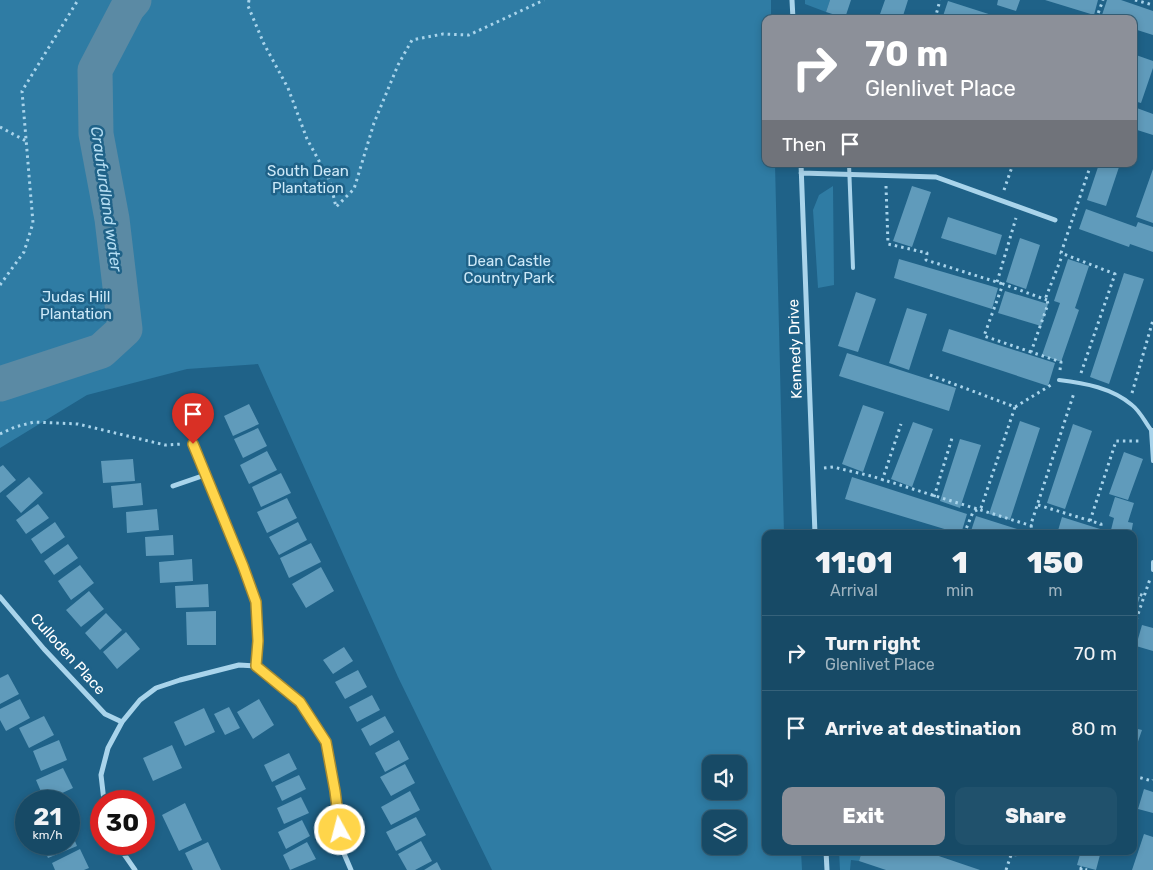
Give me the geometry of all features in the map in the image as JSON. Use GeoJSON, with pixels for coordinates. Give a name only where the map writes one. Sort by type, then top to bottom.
{"type":"FeatureCollection","features":[{"type":"Feature","properties":{"kind":"street"},"geometry":{"type":"LineString","coordinates":[[792,0],[793,15]]}},
{"type":"Feature","properties":{"kind":"street","name":"Kennedy Drive"},"geometry":{"type":"LineString","coordinates":[[801,167],[815,530]]}},
{"type":"Feature","properties":{"kind":"street"},"geometry":{"type":"LineString","coordinates":[[801,173],[936,176],[1055,220]]}},
{"type":"Feature","properties":{"kind":"street"},"geometry":{"type":"LineString","coordinates":[[193,444],[256,602],[258,641],[256,666]]}},
{"type":"Feature","properties":{"kind":"street"},"geometry":{"type":"LineString","coordinates":[[173,486],[204,475]]}},
{"type":"Feature","properties":{"kind":"street","name":"Culloden Place"},"geometry":{"type":"LineString","coordinates":[[0,597],[44,650],[105,714],[122,722]]}},
{"type":"Feature","properties":{"kind":"street"},"geometry":{"type":"LineString","coordinates":[[103,790],[101,775],[108,748],[122,722],[140,700],[156,688],[180,680],[239,665],[256,666],[300,702],[326,742],[335,791],[342,849],[351,870]]}},
{"type":"Feature","properties":{"kind":"street"},"geometry":{"type":"LineString","coordinates":[[125,855],[136,870]]}},
{"type":"Feature","properties":{"kind":"street"},"geometry":{"type":"LineString","coordinates":[[826,855],[827,870]]}},
{"type":"Feature","properties":{"kind":"lane"},"geometry":{"type":"LineString","coordinates":[[849,167],[853,268]]}},
{"type":"Feature","properties":{"kind":"lane"},"geometry":{"type":"LineString","coordinates":[[1059,380],[1077,382],[1113,392],[1133,406],[1152,430],[1153,461]]}},
{"type":"Feature","properties":{"kind":"lane"},"geometry":{"type":"LineString","coordinates":[[1153,562],[1153,570]]}},
{"type":"Feature","properties":{"kind":"path"},"geometry":{"type":"LineString","coordinates":[[0,285],[24,252],[33,223],[22,91],[78,0]]}},
{"type":"Feature","properties":{"kind":"path"},"geometry":{"type":"LineString","coordinates":[[249,0],[248,6],[264,44],[288,88],[306,139],[330,182],[336,207],[354,189],[374,124],[398,65],[412,40],[443,34],[469,35],[544,0]]}},
{"type":"Feature","properties":{"kind":"path"},"geometry":{"type":"LineString","coordinates":[[936,15],[940,0]]}},
{"type":"Feature","properties":{"kind":"path"},"geometry":{"type":"LineString","coordinates":[[1097,15],[1103,0]]}},
{"type":"Feature","properties":{"kind":"path"},"geometry":{"type":"LineString","coordinates":[[1135,0],[1153,6]]}},
{"type":"Feature","properties":{"kind":"path"},"geometry":{"type":"LineString","coordinates":[[0,127],[26,142]]}},
{"type":"Feature","properties":{"kind":"path"},"geometry":{"type":"LineString","coordinates":[[1001,200],[1012,167]]}},
{"type":"Feature","properties":{"kind":"path"},"geometry":{"type":"LineString","coordinates":[[1032,530],[1038,505],[1077,382],[1115,274],[1061,253],[1090,167]]}},
{"type":"Feature","properties":{"kind":"path"},"geometry":{"type":"LineString","coordinates":[[885,175],[888,244],[927,253],[926,260],[1047,300]]}},
{"type":"Feature","properties":{"kind":"path"},"geometry":{"type":"LineString","coordinates":[[997,282],[1019,207]]}},
{"type":"Feature","properties":{"kind":"path"},"geometry":{"type":"LineString","coordinates":[[1031,352],[1048,304],[1046,296],[1062,256]]}},
{"type":"Feature","properties":{"kind":"path"},"geometry":{"type":"LineString","coordinates":[[966,530],[973,512],[981,508],[1015,407],[1059,380],[1061,362],[984,336],[1003,284]]}},
{"type":"Feature","properties":{"kind":"path"},"geometry":{"type":"LineString","coordinates":[[1129,403],[1153,320]]}},
{"type":"Feature","properties":{"kind":"path"},"geometry":{"type":"LineString","coordinates":[[930,375],[1015,407]]}},
{"type":"Feature","properties":{"kind":"path"},"geometry":{"type":"LineString","coordinates":[[0,434],[14,426],[34,422],[78,424],[164,445],[193,444]]}},
{"type":"Feature","properties":{"kind":"path"},"geometry":{"type":"LineString","coordinates":[[882,481],[901,424]]}},
{"type":"Feature","properties":{"kind":"path"},"geometry":{"type":"LineString","coordinates":[[934,497],[952,438]]}},
{"type":"Feature","properties":{"kind":"path"},"geometry":{"type":"LineString","coordinates":[[1090,521],[1116,441],[1152,440]]}},
{"type":"Feature","properties":{"kind":"path"},"geometry":{"type":"LineString","coordinates":[[812,470],[833,467],[871,476],[1032,526]]}},
{"type":"Feature","properties":{"kind":"path"},"geometry":{"type":"LineString","coordinates":[[1038,505],[1101,524],[1101,530]]}},
{"type":"Feature","properties":{"kind":"path"},"geometry":{"type":"LineString","coordinates":[[1137,617],[1153,570]]}},
{"type":"Feature","properties":{"kind":"path"},"geometry":{"type":"LineString","coordinates":[[1137,593],[1144,596]]}},
{"type":"Feature","properties":{"kind":"path"},"geometry":{"type":"LineString","coordinates":[[1137,777],[1153,780]]}},
{"type":"Feature","properties":{"kind":"path"},"geometry":{"type":"LineString","coordinates":[[1006,870],[1011,855]]}},
{"type":"Feature","properties":{"kind":"path"},"geometry":{"type":"LineString","coordinates":[[1081,870],[1081,868],[1087,870]]}},
{"type":"Feature","properties":{"kind":"green space","name":"Dean Castle Country Park"},"geometry":{"type":"Polygon","coordinates":[[[0,0],[771,0],[771,15],[762,15],[762,167],[775,167],[784,530],[762,530],[762,855],[801,855],[802,870],[492,870],[398,677],[258,364],[187,369],[87,395],[0,448],[0,0]]]}},
{"type":"Feature","properties":{"kind":"green space"},"geometry":{"type":"Polygon","coordinates":[[[805,0],[830,0],[826,12],[805,4],[805,0]]]}},
{"type":"Feature","properties":{"kind":"green space"},"geometry":{"type":"Polygon","coordinates":[[[833,186],[834,285],[818,288],[813,210],[819,195],[833,186]]]}},
{"type":"Feature","properties":{"kind":"green space"},"geometry":{"type":"Polygon","coordinates":[[[839,855],[861,855],[859,861],[851,860],[850,870],[840,870],[839,855]]]}},
{"type":"Feature","properties":{"kind":"building"},"geometry":{"type":"Polygon","coordinates":[[[830,0],[851,0],[846,15],[836,15],[826,12],[830,0]]]}},
{"type":"Feature","properties":{"kind":"building"},"geometry":{"type":"Polygon","coordinates":[[[885,0],[908,0],[903,15],[880,15],[885,0]]]}},
{"type":"Feature","properties":{"kind":"building"},"geometry":{"type":"Polygon","coordinates":[[[998,0],[1020,0],[1016,11],[997,5],[998,0]]]}},
{"type":"Feature","properties":{"kind":"building"},"geometry":{"type":"Polygon","coordinates":[[[1045,0],[1098,0],[1094,15],[1045,0]]]}},
{"type":"Feature","properties":{"kind":"building"},"geometry":{"type":"Polygon","coordinates":[[[1107,0],[1121,0],[1153,11],[1153,35],[1137,30],[1137,15],[1102,15],[1107,0]]]}},
{"type":"Feature","properties":{"kind":"building"},"geometry":{"type":"Polygon","coordinates":[[[948,1],[992,15],[943,15],[948,1]]]}},
{"type":"Feature","properties":{"kind":"building"},"geometry":{"type":"Polygon","coordinates":[[[1137,55],[1153,61],[1153,68],[1141,103],[1137,102],[1137,55]]]}},
{"type":"Feature","properties":{"kind":"building"},"geometry":{"type":"Polygon","coordinates":[[[1137,108],[1153,114],[1153,135],[1137,130],[1137,108]]]}},
{"type":"Feature","properties":{"kind":"building"},"geometry":{"type":"Polygon","coordinates":[[[1098,167],[1119,167],[1106,206],[1087,200],[1098,167]]]}},
{"type":"Feature","properties":{"kind":"building"},"geometry":{"type":"Polygon","coordinates":[[[1153,169],[1153,223],[1136,217],[1153,169]]]}},
{"type":"Feature","properties":{"kind":"building"},"geometry":{"type":"Polygon","coordinates":[[[912,186],[931,192],[912,247],[893,241],[912,186]]]}},
{"type":"Feature","properties":{"kind":"building"},"geometry":{"type":"Polygon","coordinates":[[[1086,209],[1136,227],[1138,222],[1153,227],[1153,252],[1130,244],[1129,247],[1079,229],[1086,209]]]}},
{"type":"Feature","properties":{"kind":"building"},"geometry":{"type":"Polygon","coordinates":[[[948,217],[1002,235],[996,255],[941,238],[948,217]]]}},
{"type":"Feature","properties":{"kind":"building"},"geometry":{"type":"Polygon","coordinates":[[[1020,238],[1040,245],[1026,289],[1006,282],[1020,238]]]}},
{"type":"Feature","properties":{"kind":"building"},"geometry":{"type":"Polygon","coordinates":[[[899,259],[998,288],[992,309],[894,278],[899,259]]]}},
{"type":"Feature","properties":{"kind":"building"},"geometry":{"type":"Polygon","coordinates":[[[1068,259],[1089,266],[1075,308],[1079,310],[1061,362],[1042,355],[1060,303],[1054,301],[1068,259]]]}},
{"type":"Feature","properties":{"kind":"building"},"geometry":{"type":"Polygon","coordinates":[[[1124,273],[1144,279],[1109,384],[1090,377],[1124,273]]]}},
{"type":"Feature","properties":{"kind":"building"},"geometry":{"type":"Polygon","coordinates":[[[1005,291],[1048,304],[1041,326],[998,313],[1005,291]]]}},
{"type":"Feature","properties":{"kind":"building"},"geometry":{"type":"Polygon","coordinates":[[[856,292],[876,299],[858,352],[838,346],[856,292]]]}},
{"type":"Feature","properties":{"kind":"building"},"geometry":{"type":"Polygon","coordinates":[[[907,308],[927,314],[909,370],[889,363],[907,308]]]}},
{"type":"Feature","properties":{"kind":"building"},"geometry":{"type":"Polygon","coordinates":[[[949,329],[1055,363],[1048,386],[942,351],[949,329]]]}},
{"type":"Feature","properties":{"kind":"building"},"geometry":{"type":"Polygon","coordinates":[[[847,353],[956,388],[949,411],[839,376],[847,353]]]}},
{"type":"Feature","properties":{"kind":"building"},"geometry":{"type":"Polygon","coordinates":[[[249,404],[259,424],[233,436],[224,416],[249,404]]]}},
{"type":"Feature","properties":{"kind":"building"},"geometry":{"type":"Polygon","coordinates":[[[863,405],[884,412],[863,472],[842,464],[863,405]]]}},
{"type":"Feature","properties":{"kind":"building"},"geometry":{"type":"Polygon","coordinates":[[[1020,421],[1040,428],[1010,520],[989,514],[1020,421]]]}},
{"type":"Feature","properties":{"kind":"building"},"geometry":{"type":"Polygon","coordinates":[[[913,422],[933,429],[912,487],[891,479],[913,422]]]}},
{"type":"Feature","properties":{"kind":"building"},"geometry":{"type":"Polygon","coordinates":[[[1073,424],[1092,431],[1065,509],[1047,503],[1073,424]]]}},
{"type":"Feature","properties":{"kind":"building"},"geometry":{"type":"Polygon","coordinates":[[[258,428],[267,446],[243,458],[234,439],[258,428]]]}},
{"type":"Feature","properties":{"kind":"building"},"geometry":{"type":"Polygon","coordinates":[[[960,439],[981,445],[960,508],[940,501],[960,439]]]}},
{"type":"Feature","properties":{"kind":"building"},"geometry":{"type":"Polygon","coordinates":[[[267,451],[277,470],[249,484],[240,465],[267,451]]]}},
{"type":"Feature","properties":{"kind":"building"},"geometry":{"type":"Polygon","coordinates":[[[1124,452],[1143,459],[1128,500],[1109,494],[1124,452]]]}},
{"type":"Feature","properties":{"kind":"building"},"geometry":{"type":"Polygon","coordinates":[[[133,459],[135,481],[103,483],[101,461],[133,459]]]}},
{"type":"Feature","properties":{"kind":"building"},"geometry":{"type":"Polygon","coordinates":[[[3,465],[16,480],[0,493],[0,467],[3,465]]]}},
{"type":"Feature","properties":{"kind":"building"},"geometry":{"type":"Polygon","coordinates":[[[281,473],[291,493],[261,507],[252,487],[281,473]]]}},
{"type":"Feature","properties":{"kind":"building"},"geometry":{"type":"Polygon","coordinates":[[[29,477],[43,493],[21,513],[6,496],[29,477]]]}},
{"type":"Feature","properties":{"kind":"building"},"geometry":{"type":"Polygon","coordinates":[[[852,477],[967,514],[962,530],[948,530],[845,499],[852,477]]]}},
{"type":"Feature","properties":{"kind":"building"},"geometry":{"type":"Polygon","coordinates":[[[141,483],[143,505],[113,508],[111,486],[141,483]]]}},
{"type":"Feature","properties":{"kind":"building"},"geometry":{"type":"Polygon","coordinates":[[[1115,497],[1134,503],[1128,522],[1133,523],[1132,530],[1111,530],[1114,518],[1109,516],[1115,497]]]}},
{"type":"Feature","properties":{"kind":"building"},"geometry":{"type":"Polygon","coordinates":[[[287,498],[297,518],[267,533],[257,512],[287,498]]]}},
{"type":"Feature","properties":{"kind":"building"},"geometry":{"type":"Polygon","coordinates":[[[38,504],[49,518],[26,534],[16,520],[38,504]]]}},
{"type":"Feature","properties":{"kind":"building"},"geometry":{"type":"Polygon","coordinates":[[[157,509],[159,530],[127,533],[126,512],[157,509]]]}},
{"type":"Feature","properties":{"kind":"building"},"geometry":{"type":"Polygon","coordinates":[[[976,516],[1017,529],[1017,530],[971,530],[976,516]]]}},
{"type":"Feature","properties":{"kind":"building"},"geometry":{"type":"Polygon","coordinates":[[[1062,517],[1100,529],[1100,530],[1058,530],[1062,517]]]}},
{"type":"Feature","properties":{"kind":"building"},"geometry":{"type":"Polygon","coordinates":[[[55,522],[65,537],[41,554],[31,539],[55,522]]]}},
{"type":"Feature","properties":{"kind":"building"},"geometry":{"type":"Polygon","coordinates":[[[298,522],[307,540],[279,555],[269,537],[298,522]]]}},
{"type":"Feature","properties":{"kind":"building"},"geometry":{"type":"Polygon","coordinates":[[[173,535],[174,555],[146,556],[145,537],[173,535]]]}},
{"type":"Feature","properties":{"kind":"building"},"geometry":{"type":"Polygon","coordinates":[[[311,543],[321,562],[289,578],[280,558],[311,543]]]}},
{"type":"Feature","properties":{"kind":"building"},"geometry":{"type":"Polygon","coordinates":[[[68,544],[78,558],[54,575],[44,561],[68,544]]]}},
{"type":"Feature","properties":{"kind":"building"},"geometry":{"type":"Polygon","coordinates":[[[192,559],[193,581],[160,583],[159,562],[192,559]]]}},
{"type":"Feature","properties":{"kind":"building"},"geometry":{"type":"Polygon","coordinates":[[[80,565],[94,583],[71,600],[58,581],[80,565]]]}},
{"type":"Feature","properties":{"kind":"building"},"geometry":{"type":"Polygon","coordinates":[[[321,567],[334,591],[306,608],[292,584],[321,567]]]}},
{"type":"Feature","properties":{"kind":"building"},"geometry":{"type":"Polygon","coordinates":[[[208,584],[209,607],[176,608],[175,586],[208,584]]]}},
{"type":"Feature","properties":{"kind":"building"},"geometry":{"type":"Polygon","coordinates":[[[89,591],[104,609],[81,627],[66,610],[89,591]]]}},
{"type":"Feature","properties":{"kind":"building"},"geometry":{"type":"Polygon","coordinates":[[[216,611],[216,645],[187,645],[186,612],[216,611]]]}},
{"type":"Feature","properties":{"kind":"building"},"geometry":{"type":"Polygon","coordinates":[[[106,613],[122,630],[100,650],[85,633],[106,613]]]}},
{"type":"Feature","properties":{"kind":"building"},"geometry":{"type":"Polygon","coordinates":[[[1142,625],[1153,628],[1153,651],[1137,646],[1142,625]]]}},
{"type":"Feature","properties":{"kind":"building"},"geometry":{"type":"Polygon","coordinates":[[[126,632],[140,649],[117,669],[103,652],[126,632]]]}},
{"type":"Feature","properties":{"kind":"building"},"geometry":{"type":"Polygon","coordinates":[[[344,647],[353,661],[333,674],[323,660],[344,647]]]}},
{"type":"Feature","properties":{"kind":"building"},"geometry":{"type":"Polygon","coordinates":[[[358,670],[367,687],[345,699],[335,682],[358,670]]]}},
{"type":"Feature","properties":{"kind":"building"},"geometry":{"type":"Polygon","coordinates":[[[8,674],[19,694],[0,704],[0,678],[8,674]]]}},
{"type":"Feature","properties":{"kind":"building"},"geometry":{"type":"Polygon","coordinates":[[[372,695],[380,710],[357,722],[349,707],[372,695]]]}},
{"type":"Feature","properties":{"kind":"building"},"geometry":{"type":"Polygon","coordinates":[[[20,699],[30,718],[6,731],[0,720],[0,709],[20,699]]]}},
{"type":"Feature","properties":{"kind":"building"},"geometry":{"type":"Polygon","coordinates":[[[259,699],[274,725],[253,739],[237,712],[259,699]]]}},
{"type":"Feature","properties":{"kind":"building"},"geometry":{"type":"Polygon","coordinates":[[[229,707],[240,728],[225,735],[214,714],[229,707]]]}},
{"type":"Feature","properties":{"kind":"building"},"geometry":{"type":"Polygon","coordinates":[[[204,708],[215,732],[185,746],[174,722],[204,708]]]}},
{"type":"Feature","properties":{"kind":"building"},"geometry":{"type":"Polygon","coordinates":[[[44,716],[54,735],[29,748],[19,728],[44,716]]]}},
{"type":"Feature","properties":{"kind":"building"},"geometry":{"type":"Polygon","coordinates":[[[385,716],[394,732],[370,746],[361,729],[385,716]]]}},
{"type":"Feature","properties":{"kind":"building"},"geometry":{"type":"Polygon","coordinates":[[[1137,729],[1142,730],[1137,744],[1137,729]]]}},
{"type":"Feature","properties":{"kind":"building"},"geometry":{"type":"Polygon","coordinates":[[[59,740],[67,760],[41,771],[33,751],[59,740]]]}},
{"type":"Feature","properties":{"kind":"building"},"geometry":{"type":"Polygon","coordinates":[[[399,740],[409,759],[385,772],[375,753],[399,740]]]}},
{"type":"Feature","properties":{"kind":"building"},"geometry":{"type":"Polygon","coordinates":[[[172,745],[182,768],[153,781],[143,758],[172,745]]]}},
{"type":"Feature","properties":{"kind":"building"},"geometry":{"type":"Polygon","coordinates":[[[289,753],[297,769],[272,782],[264,765],[289,753]]]}},
{"type":"Feature","properties":{"kind":"building"},"geometry":{"type":"Polygon","coordinates":[[[405,764],[415,783],[391,796],[380,777],[405,764]]]}},
{"type":"Feature","properties":{"kind":"building"},"geometry":{"type":"Polygon","coordinates":[[[63,768],[73,788],[69,790],[40,790],[36,780],[63,768]]]}},
{"type":"Feature","properties":{"kind":"building"},"geometry":{"type":"Polygon","coordinates":[[[299,775],[306,789],[282,801],[275,786],[299,775]]]}},
{"type":"Feature","properties":{"kind":"building"},"geometry":{"type":"Polygon","coordinates":[[[1144,789],[1153,792],[1153,813],[1138,809],[1144,789]]]}},
{"type":"Feature","properties":{"kind":"building"},"geometry":{"type":"Polygon","coordinates":[[[410,791],[420,810],[391,825],[381,807],[410,791]]]}},
{"type":"Feature","properties":{"kind":"building"},"geometry":{"type":"Polygon","coordinates":[[[301,797],[309,813],[284,824],[277,808],[301,797]]]}},
{"type":"Feature","properties":{"kind":"building"},"geometry":{"type":"Polygon","coordinates":[[[185,803],[202,840],[179,851],[162,815],[185,803]]]}},
{"type":"Feature","properties":{"kind":"building"},"geometry":{"type":"Polygon","coordinates":[[[416,817],[426,835],[396,851],[386,832],[416,817]]]}},
{"type":"Feature","properties":{"kind":"building"},"geometry":{"type":"Polygon","coordinates":[[[302,820],[310,836],[286,849],[278,832],[302,820]]]}},
{"type":"Feature","properties":{"kind":"building"},"geometry":{"type":"Polygon","coordinates":[[[1144,834],[1153,837],[1153,870],[1132,870],[1144,834]]]}},
{"type":"Feature","properties":{"kind":"building"},"geometry":{"type":"Polygon","coordinates":[[[421,841],[432,861],[415,870],[407,870],[398,854],[421,841]]]}},
{"type":"Feature","properties":{"kind":"building"},"geometry":{"type":"Polygon","coordinates":[[[208,842],[221,870],[193,870],[185,853],[208,842]]]}},
{"type":"Feature","properties":{"kind":"building"},"geometry":{"type":"Polygon","coordinates":[[[307,842],[316,859],[290,870],[283,855],[307,842]]]}},
{"type":"Feature","properties":{"kind":"building"},"geometry":{"type":"Polygon","coordinates":[[[80,849],[89,868],[84,870],[55,870],[52,863],[68,855],[80,855],[80,849]]]}},
{"type":"Feature","properties":{"kind":"building"},"geometry":{"type":"Polygon","coordinates":[[[861,855],[936,855],[980,870],[886,870],[859,861],[861,855]]]}},
{"type":"Feature","properties":{"kind":"building"},"geometry":{"type":"Polygon","coordinates":[[[1080,855],[1100,855],[1096,870],[1077,865],[1080,855]]]}},
{"type":"Feature","properties":{"kind":"building"},"geometry":{"type":"Polygon","coordinates":[[[437,862],[441,870],[424,870],[437,862]]]}},
{"type":"Feature","properties":{"kind":"waterway","name":"Craufurdland water"},"geometry":{"type":"LineString","coordinates":[[0,384],[101,351],[125,329],[112,219],[96,134],[95,70],[128,7],[134,0]]}},
{"type":"Feature","properties":{"kind":"route"},"geometry":{"type":"LineString","coordinates":[[193,444],[256,602],[258,641],[256,666],[300,702],[326,742],[340,830]]}},
{"type":"Feature","properties":{"kind":"park label","name":"South Dean Plantation"},"geometry":{"type":"Point","coordinates":[308,180]}},
{"type":"Feature","properties":{"kind":"park label","name":"Judas Hill Plantation"},"geometry":{"type":"Point","coordinates":[76,306]}}]}
